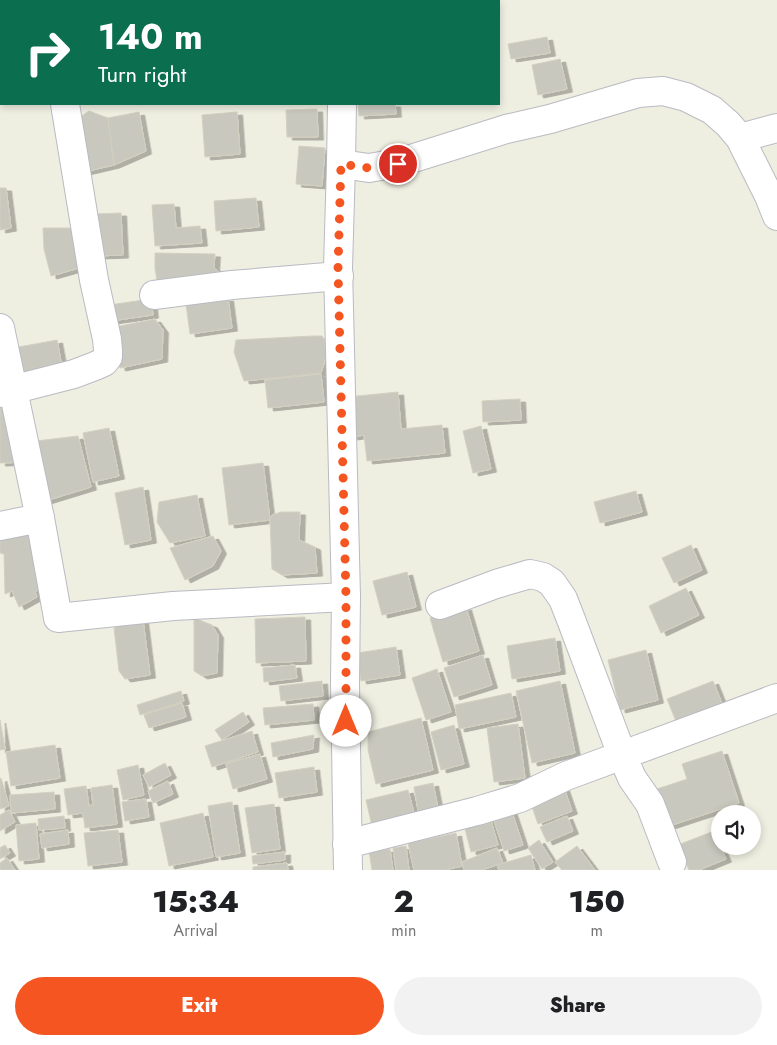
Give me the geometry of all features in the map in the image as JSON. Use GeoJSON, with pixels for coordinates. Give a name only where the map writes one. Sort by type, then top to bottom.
{"type":"FeatureCollection","features":[{"type":"Feature","properties":{"kind":"street"},"geometry":{"type":"LineString","coordinates":[[341,164],[369,168],[398,164],[506,129],[638,93],[663,91],[686,97],[712,110],[728,124],[740,138],[777,216]]}},
{"type":"Feature","properties":{"kind":"street"},"geometry":{"type":"LineString","coordinates":[[6,391],[74,374],[104,362],[108,357],[107,339],[94,280],[73,105]]}},
{"type":"Feature","properties":{"kind":"street"},"geometry":{"type":"LineString","coordinates":[[342,105],[338,276],[346,597],[345,683],[348,857],[477,811],[520,798],[566,776],[777,698]]}},
{"type":"Feature","properties":{"kind":"street"},"geometry":{"type":"LineString","coordinates":[[740,138],[777,128]]}},
{"type":"Feature","properties":{"kind":"street"},"geometry":{"type":"LineString","coordinates":[[154,295],[338,276]]}},
{"type":"Feature","properties":{"kind":"street"},"geometry":{"type":"LineString","coordinates":[[0,328],[6,391],[40,518],[58,618],[173,606],[346,597]]}},
{"type":"Feature","properties":{"kind":"street"},"geometry":{"type":"LineString","coordinates":[[0,526],[40,518]]}},
{"type":"Feature","properties":{"kind":"street"},"geometry":{"type":"LineString","coordinates":[[440,606],[496,584],[530,574],[543,577],[552,583],[563,599],[622,755],[632,778],[650,804],[672,862]]}},
{"type":"Feature","properties":{"kind":"building"},"geometry":{"type":"Polygon","coordinates":[[[547,37],[550,53],[511,59],[508,44],[547,37]]]}},
{"type":"Feature","properties":{"kind":"building"},"geometry":{"type":"Polygon","coordinates":[[[560,59],[567,89],[538,95],[532,65],[560,59]]]}},
{"type":"Feature","properties":{"kind":"building"},"geometry":{"type":"Polygon","coordinates":[[[358,105],[395,105],[396,114],[359,116],[358,105]]]}},
{"type":"Feature","properties":{"kind":"building"},"geometry":{"type":"Polygon","coordinates":[[[317,109],[318,137],[287,137],[286,110],[317,109]]]}},
{"type":"Feature","properties":{"kind":"building"},"geometry":{"type":"Polygon","coordinates":[[[89,111],[108,118],[114,165],[84,172],[77,119],[89,111]]]}},
{"type":"Feature","properties":{"kind":"building"},"geometry":{"type":"Polygon","coordinates":[[[139,112],[146,151],[114,165],[108,118],[139,112]]]}},
{"type":"Feature","properties":{"kind":"building"},"geometry":{"type":"Polygon","coordinates":[[[237,112],[240,154],[205,157],[202,115],[237,112]]]}},
{"type":"Feature","properties":{"kind":"building"},"geometry":{"type":"Polygon","coordinates":[[[299,146],[325,148],[322,186],[296,184],[299,146]]]}},
{"type":"Feature","properties":{"kind":"building"},"geometry":{"type":"Polygon","coordinates":[[[0,188],[6,188],[11,228],[0,230],[0,188]]]}},
{"type":"Feature","properties":{"kind":"building"},"geometry":{"type":"Polygon","coordinates":[[[256,198],[259,227],[216,231],[214,201],[256,198]]]}},
{"type":"Feature","properties":{"kind":"building"},"geometry":{"type":"Polygon","coordinates":[[[174,204],[176,228],[200,226],[202,243],[155,246],[152,205],[174,204]]]}},
{"type":"Feature","properties":{"kind":"building"},"geometry":{"type":"Polygon","coordinates":[[[121,213],[123,255],[96,256],[95,214],[121,213]]]}},
{"type":"Feature","properties":{"kind":"building"},"geometry":{"type":"Polygon","coordinates":[[[43,228],[79,228],[90,265],[51,276],[44,249],[43,228]]]}},
{"type":"Feature","properties":{"kind":"building"},"geometry":{"type":"Polygon","coordinates":[[[155,253],[215,254],[214,267],[225,278],[159,294],[155,253]]]}},
{"type":"Feature","properties":{"kind":"building"},"geometry":{"type":"Polygon","coordinates":[[[228,298],[232,328],[190,334],[186,304],[228,298]]]}},
{"type":"Feature","properties":{"kind":"building"},"geometry":{"type":"Polygon","coordinates":[[[151,299],[153,315],[111,321],[109,305],[151,299]]]}},
{"type":"Feature","properties":{"kind":"building"},"geometry":{"type":"Polygon","coordinates":[[[155,319],[163,330],[162,359],[120,368],[110,328],[155,319]]]}},
{"type":"Feature","properties":{"kind":"building"},"geometry":{"type":"Polygon","coordinates":[[[322,336],[329,348],[321,373],[244,381],[234,352],[236,340],[322,336]]]}},
{"type":"Feature","properties":{"kind":"building"},"geometry":{"type":"Polygon","coordinates":[[[57,340],[63,372],[18,380],[13,348],[57,340]]]}},
{"type":"Feature","properties":{"kind":"building"},"geometry":{"type":"Polygon","coordinates":[[[321,374],[324,402],[268,408],[265,380],[321,374]]]}},
{"type":"Feature","properties":{"kind":"building"},"geometry":{"type":"Polygon","coordinates":[[[398,392],[401,429],[442,425],[445,453],[367,461],[364,435],[352,437],[348,397],[398,392]]]}},
{"type":"Feature","properties":{"kind":"building"},"geometry":{"type":"Polygon","coordinates":[[[520,399],[521,420],[483,422],[482,401],[520,399]]]}},
{"type":"Feature","properties":{"kind":"building"},"geometry":{"type":"Polygon","coordinates":[[[14,404],[26,462],[0,463],[0,405],[14,404]]]}},
{"type":"Feature","properties":{"kind":"building"},"geometry":{"type":"Polygon","coordinates":[[[481,426],[491,469],[473,473],[463,431],[481,426]]]}},
{"type":"Feature","properties":{"kind":"building"},"geometry":{"type":"Polygon","coordinates":[[[109,428],[119,476],[93,482],[83,433],[109,428]]]}},
{"type":"Feature","properties":{"kind":"building"},"geometry":{"type":"Polygon","coordinates":[[[78,436],[91,487],[42,502],[28,442],[78,436]]]}},
{"type":"Feature","properties":{"kind":"building"},"geometry":{"type":"Polygon","coordinates":[[[263,463],[270,520],[229,525],[222,468],[263,463]]]}},
{"type":"Feature","properties":{"kind":"building"},"geometry":{"type":"Polygon","coordinates":[[[143,487],[151,540],[125,545],[115,493],[143,487]]]}},
{"type":"Feature","properties":{"kind":"building"},"geometry":{"type":"Polygon","coordinates":[[[636,491],[642,512],[600,523],[594,502],[636,491]]]}},
{"type":"Feature","properties":{"kind":"building"},"geometry":{"type":"Polygon","coordinates":[[[197,495],[205,536],[170,543],[157,522],[159,502],[197,495]]]}},
{"type":"Feature","properties":{"kind":"building"},"geometry":{"type":"Polygon","coordinates":[[[281,512],[300,512],[299,540],[315,547],[317,573],[282,575],[272,569],[270,520],[272,515],[281,512]]]}},
{"type":"Feature","properties":{"kind":"building"},"geometry":{"type":"Polygon","coordinates":[[[36,529],[45,586],[35,592],[37,597],[19,607],[12,591],[5,594],[4,554],[0,553],[0,534],[36,529]]]}},
{"type":"Feature","properties":{"kind":"building"},"geometry":{"type":"Polygon","coordinates":[[[213,536],[221,551],[213,566],[185,580],[170,548],[213,536]]]}},
{"type":"Feature","properties":{"kind":"building"},"geometry":{"type":"Polygon","coordinates":[[[691,545],[702,570],[674,583],[662,558],[691,545]]]}},
{"type":"Feature","properties":{"kind":"building"},"geometry":{"type":"Polygon","coordinates":[[[407,572],[416,607],[382,615],[373,581],[407,572]]]}},
{"type":"Feature","properties":{"kind":"building"},"geometry":{"type":"Polygon","coordinates":[[[686,588],[699,615],[661,633],[649,606],[686,588]]]}},
{"type":"Feature","properties":{"kind":"building"},"geometry":{"type":"Polygon","coordinates":[[[466,607],[479,651],[443,662],[430,618],[466,607]]]}},
{"type":"Feature","properties":{"kind":"building"},"geometry":{"type":"Polygon","coordinates":[[[305,617],[306,661],[256,663],[255,619],[305,617]]]}},
{"type":"Feature","properties":{"kind":"building"},"geometry":{"type":"Polygon","coordinates":[[[194,618],[212,625],[218,635],[217,673],[202,676],[194,671],[194,618]]]}},
{"type":"Feature","properties":{"kind":"building"},"geometry":{"type":"Polygon","coordinates":[[[143,620],[150,675],[125,679],[119,671],[114,628],[131,621],[143,620]]]}},
{"type":"Feature","properties":{"kind":"building"},"geometry":{"type":"Polygon","coordinates":[[[555,638],[560,671],[512,679],[507,646],[555,638]]]}},
{"type":"Feature","properties":{"kind":"building"},"geometry":{"type":"Polygon","coordinates":[[[396,647],[400,675],[361,681],[357,653],[396,647]]]}},
{"type":"Feature","properties":{"kind":"building"},"geometry":{"type":"Polygon","coordinates":[[[646,650],[658,700],[620,710],[608,660],[646,650]]]}},
{"type":"Feature","properties":{"kind":"building"},"geometry":{"type":"Polygon","coordinates":[[[483,655],[492,685],[454,697],[444,668],[483,655]]]}},
{"type":"Feature","properties":{"kind":"building"},"geometry":{"type":"Polygon","coordinates":[[[295,665],[297,678],[264,682],[263,668],[295,665]]]}},
{"type":"Feature","properties":{"kind":"building"},"geometry":{"type":"Polygon","coordinates":[[[437,669],[451,712],[426,720],[412,678],[437,669]]]}},
{"type":"Feature","properties":{"kind":"building"},"geometry":{"type":"Polygon","coordinates":[[[322,681],[323,696],[281,701],[279,686],[322,681]]]}},
{"type":"Feature","properties":{"kind":"building"},"geometry":{"type":"Polygon","coordinates":[[[560,681],[575,753],[532,763],[516,691],[560,681]]]}},
{"type":"Feature","properties":{"kind":"building"},"geometry":{"type":"Polygon","coordinates":[[[713,681],[723,706],[677,724],[667,699],[713,681]]]}},
{"type":"Feature","properties":{"kind":"building"},"geometry":{"type":"Polygon","coordinates":[[[181,691],[184,701],[140,715],[137,705],[181,691]]]}},
{"type":"Feature","properties":{"kind":"building"},"geometry":{"type":"Polygon","coordinates":[[[511,693],[516,717],[459,729],[455,705],[511,693]]]}},
{"type":"Feature","properties":{"kind":"building"},"geometry":{"type":"Polygon","coordinates":[[[182,703],[186,717],[149,728],[144,715],[182,703]]]}},
{"type":"Feature","properties":{"kind":"building"},"geometry":{"type":"Polygon","coordinates":[[[313,704],[314,720],[265,725],[263,708],[313,704]]]}},
{"type":"Feature","properties":{"kind":"building"},"geometry":{"type":"Polygon","coordinates":[[[243,712],[249,722],[222,740],[215,730],[243,712]]]}},
{"type":"Feature","properties":{"kind":"building"},"geometry":{"type":"Polygon","coordinates":[[[421,718],[433,770],[376,784],[368,750],[368,732],[421,718]]]}},
{"type":"Feature","properties":{"kind":"building"},"geometry":{"type":"Polygon","coordinates":[[[0,720],[5,749],[0,750],[0,720]]]}},
{"type":"Feature","properties":{"kind":"building"},"geometry":{"type":"Polygon","coordinates":[[[518,724],[525,778],[494,782],[487,728],[518,724]]]}},
{"type":"Feature","properties":{"kind":"building"},"geometry":{"type":"Polygon","coordinates":[[[454,725],[464,764],[441,770],[431,732],[454,725]]]}},
{"type":"Feature","properties":{"kind":"building"},"geometry":{"type":"Polygon","coordinates":[[[252,731],[258,752],[212,767],[205,746],[252,731]]]}},
{"type":"Feature","properties":{"kind":"building"},"geometry":{"type":"Polygon","coordinates":[[[314,735],[313,749],[273,757],[271,743],[314,735]]]}},
{"type":"Feature","properties":{"kind":"building"},"geometry":{"type":"Polygon","coordinates":[[[55,745],[60,778],[11,786],[6,752],[55,745]]]}},
{"type":"Feature","properties":{"kind":"building"},"geometry":{"type":"Polygon","coordinates":[[[722,751],[739,803],[733,805],[711,805],[711,812],[663,828],[651,791],[687,779],[682,764],[722,751]]]}},
{"type":"Feature","properties":{"kind":"building"},"geometry":{"type":"Polygon","coordinates":[[[260,754],[267,779],[233,789],[226,764],[260,754]]]}},
{"type":"Feature","properties":{"kind":"building"},"geometry":{"type":"Polygon","coordinates":[[[165,763],[171,775],[149,787],[143,775],[165,763]]]}},
{"type":"Feature","properties":{"kind":"building"},"geometry":{"type":"Polygon","coordinates":[[[138,765],[144,795],[123,800],[117,770],[138,765]]]}},
{"type":"Feature","properties":{"kind":"building"},"geometry":{"type":"Polygon","coordinates":[[[314,767],[317,792],[279,798],[275,773],[314,767]]]}},
{"type":"Feature","properties":{"kind":"building"},"geometry":{"type":"Polygon","coordinates":[[[0,779],[9,806],[0,809],[0,779]]]}},
{"type":"Feature","properties":{"kind":"building"},"geometry":{"type":"Polygon","coordinates":[[[168,781],[173,794],[153,803],[148,791],[168,781]]]}},
{"type":"Feature","properties":{"kind":"building"},"geometry":{"type":"Polygon","coordinates":[[[433,783],[439,813],[419,816],[414,787],[433,783]]]}},
{"type":"Feature","properties":{"kind":"building"},"geometry":{"type":"Polygon","coordinates":[[[112,785],[117,824],[85,828],[83,813],[68,815],[64,789],[86,786],[89,806],[93,805],[91,788],[112,785]]]}},
{"type":"Feature","properties":{"kind":"building"},"geometry":{"type":"Polygon","coordinates":[[[564,788],[572,811],[538,824],[530,801],[564,788]]]}},
{"type":"Feature","properties":{"kind":"building"},"geometry":{"type":"Polygon","coordinates":[[[408,790],[415,817],[372,826],[366,800],[408,790]]]}},
{"type":"Feature","properties":{"kind":"building"},"geometry":{"type":"Polygon","coordinates":[[[54,792],[55,809],[11,813],[10,795],[54,792]]]}},
{"type":"Feature","properties":{"kind":"building"},"geometry":{"type":"Polygon","coordinates":[[[146,799],[149,817],[125,821],[122,802],[146,799]]]}},
{"type":"Feature","properties":{"kind":"building"},"geometry":{"type":"Polygon","coordinates":[[[232,802],[240,853],[216,857],[208,806],[232,802]]]}},
{"type":"Feature","properties":{"kind":"building"},"geometry":{"type":"Polygon","coordinates":[[[274,804],[280,849],[252,853],[245,808],[274,804]]]}},
{"type":"Feature","properties":{"kind":"building"},"geometry":{"type":"Polygon","coordinates":[[[511,809],[523,845],[504,851],[492,815],[511,809]]]}},
{"type":"Feature","properties":{"kind":"building"},"geometry":{"type":"Polygon","coordinates":[[[9,810],[15,822],[0,831],[0,815],[9,810]]]}},
{"type":"Feature","properties":{"kind":"building"},"geometry":{"type":"Polygon","coordinates":[[[203,813],[213,857],[169,866],[160,823],[203,813]]]}},
{"type":"Feature","properties":{"kind":"building"},"geometry":{"type":"Polygon","coordinates":[[[64,816],[65,828],[39,830],[38,819],[64,816]]]}},
{"type":"Feature","properties":{"kind":"building"},"geometry":{"type":"Polygon","coordinates":[[[567,816],[573,831],[547,842],[540,827],[567,816]]]}},
{"type":"Feature","properties":{"kind":"building"},"geometry":{"type":"Polygon","coordinates":[[[490,817],[498,845],[471,852],[464,825],[490,817]]]}},
{"type":"Feature","properties":{"kind":"building"},"geometry":{"type":"Polygon","coordinates":[[[36,823],[39,859],[19,861],[16,825],[36,823]]]}},
{"type":"Feature","properties":{"kind":"building"},"geometry":{"type":"Polygon","coordinates":[[[68,830],[69,844],[42,848],[40,834],[68,830]]]}},
{"type":"Feature","properties":{"kind":"building"},"geometry":{"type":"Polygon","coordinates":[[[118,830],[122,862],[88,866],[84,833],[118,830]]]}},
{"type":"Feature","properties":{"kind":"building"},"geometry":{"type":"Polygon","coordinates":[[[711,832],[711,855],[724,855],[726,859],[699,870],[689,870],[678,845],[711,832]]]}},
{"type":"Feature","properties":{"kind":"building"},"geometry":{"type":"Polygon","coordinates":[[[456,833],[462,866],[444,870],[414,870],[408,843],[456,833]]]}},
{"type":"Feature","properties":{"kind":"building"},"geometry":{"type":"Polygon","coordinates":[[[539,840],[553,862],[542,869],[528,848],[539,840]]]}},
{"type":"Feature","properties":{"kind":"building"},"geometry":{"type":"Polygon","coordinates":[[[5,845],[10,853],[0,859],[0,848],[5,845]]]}},
{"type":"Feature","properties":{"kind":"building"},"geometry":{"type":"Polygon","coordinates":[[[406,846],[409,870],[396,870],[393,848],[406,846]]]}},
{"type":"Feature","properties":{"kind":"building"},"geometry":{"type":"Polygon","coordinates":[[[577,846],[595,870],[562,870],[555,862],[577,846]]]}},
{"type":"Feature","properties":{"kind":"building"},"geometry":{"type":"Polygon","coordinates":[[[497,848],[503,863],[482,870],[464,870],[462,862],[497,848]]]}},
{"type":"Feature","properties":{"kind":"building"},"geometry":{"type":"Polygon","coordinates":[[[390,849],[393,870],[372,870],[369,851],[390,849]]]}},
{"type":"Feature","properties":{"kind":"building"},"geometry":{"type":"Polygon","coordinates":[[[285,852],[285,860],[253,864],[252,856],[285,852]]]}},
{"type":"Feature","properties":{"kind":"building"},"geometry":{"type":"Polygon","coordinates":[[[531,855],[535,870],[499,870],[497,865],[531,855]]]}},
{"type":"Feature","properties":{"kind":"building"},"geometry":{"type":"Polygon","coordinates":[[[7,858],[15,870],[0,870],[0,863],[7,858]]]}},
{"type":"Feature","properties":{"kind":"building"},"geometry":{"type":"Polygon","coordinates":[[[287,863],[288,870],[253,870],[253,867],[287,863]]]}},
{"type":"Feature","properties":{"kind":"route"},"geometry":{"type":"LineString","coordinates":[[346,721],[346,597],[338,268],[341,164],[369,168],[398,164]]}}]}
